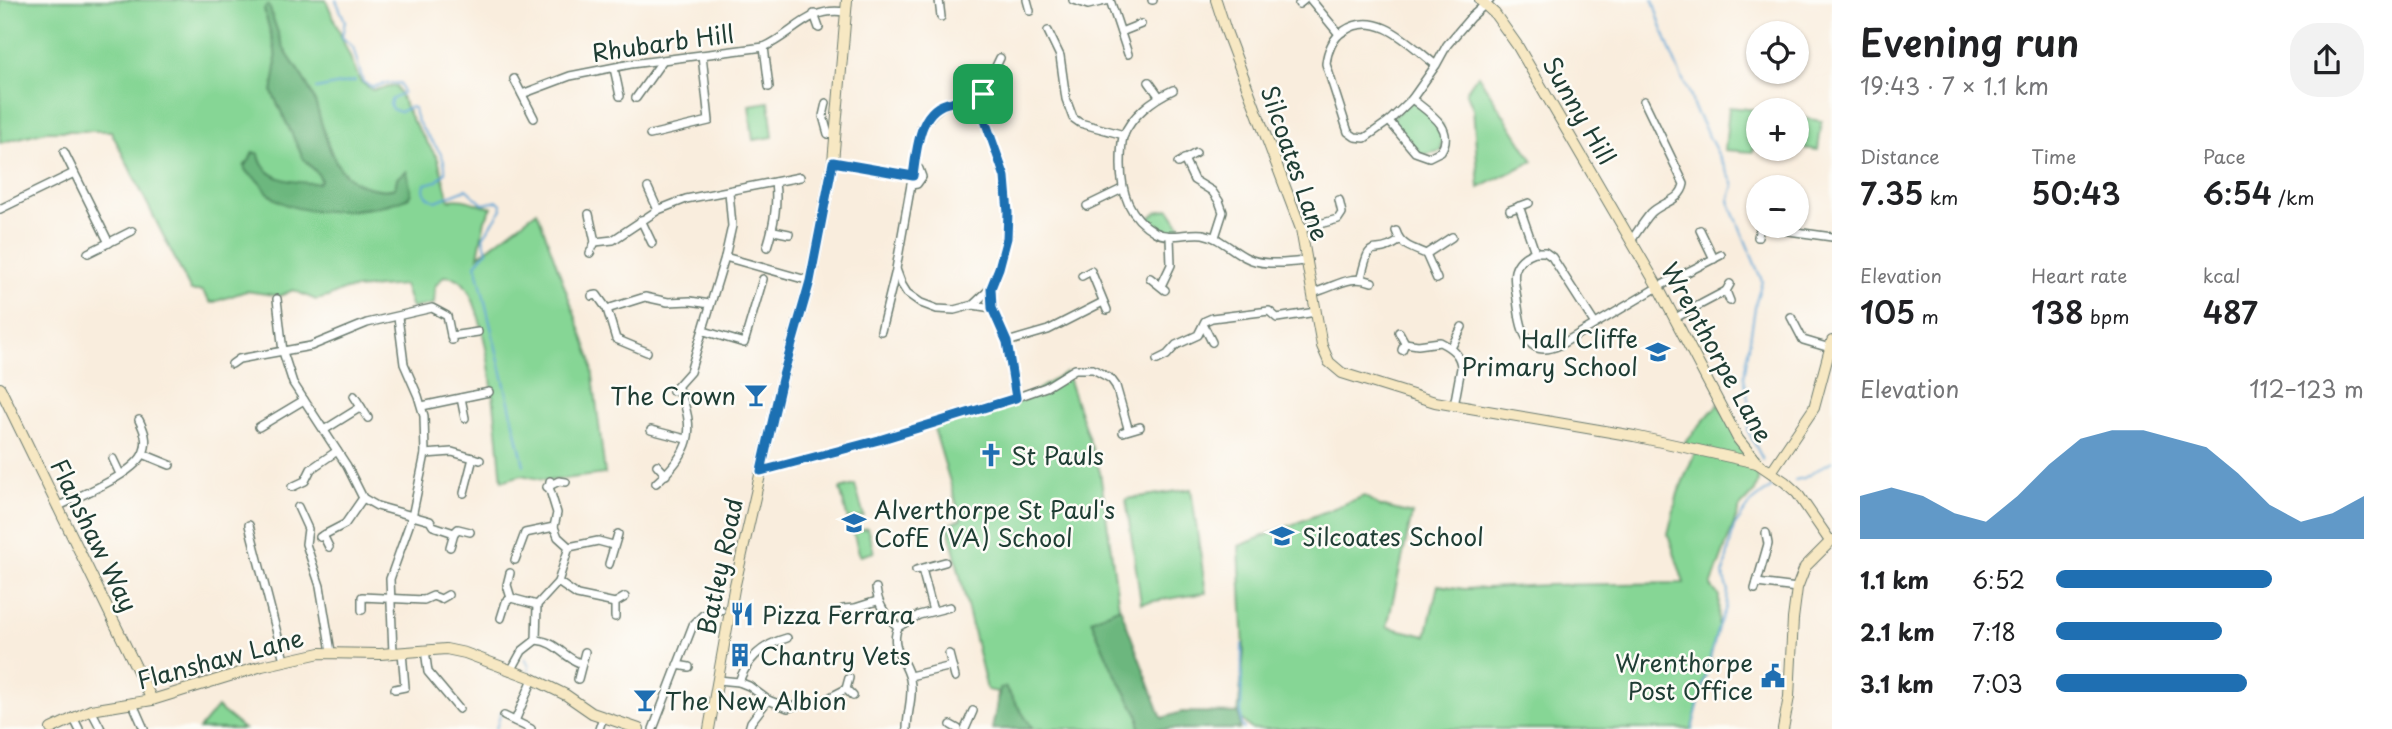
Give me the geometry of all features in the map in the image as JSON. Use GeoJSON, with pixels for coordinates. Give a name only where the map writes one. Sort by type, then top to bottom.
{"type":"FeatureCollection","features":[{"type":"Feature","properties":{"kind":"street","name":"Batley Road"},"geometry":{"type":"LineString","coordinates":[[709,729],[731,601],[782,379],[810,281],[833,162],[847,0]]}},
{"type":"Feature","properties":{"kind":"street"},"geometry":{"type":"LineString","coordinates":[[939,0],[941,20]]}},
{"type":"Feature","properties":{"kind":"street"},"geometry":{"type":"LineString","coordinates":[[1027,0],[1030,11]]}},
{"type":"Feature","properties":{"kind":"street"},"geometry":{"type":"LineString","coordinates":[[1073,0],[1088,5],[1110,0],[1128,54]]}},
{"type":"Feature","properties":{"kind":"street","name":"Silcoates Lane"},"geometry":{"type":"LineString","coordinates":[[1216,0],[1301,229],[1324,353],[1335,369],[1356,379],[1454,406],[1622,434],[1757,463]]}},
{"type":"Feature","properties":{"kind":"street"},"geometry":{"type":"LineString","coordinates":[[1311,0],[1339,34]]}},
{"type":"Feature","properties":{"kind":"street"},"geometry":{"type":"LineString","coordinates":[[1436,65],[1393,32],[1375,23],[1357,24],[1339,34],[1327,56],[1326,64],[1348,132],[1355,137],[1365,138],[1389,121],[1412,99],[1436,65],[1447,45],[1485,2]]}},
{"type":"Feature","properties":{"kind":"street","name":"Sunny Hill"},"geometry":{"type":"LineString","coordinates":[[1485,2],[1517,45],[1631,241]]}},
{"type":"Feature","properties":{"kind":"street"},"geometry":{"type":"LineString","coordinates":[[819,28],[814,14],[825,10],[845,12]]}},
{"type":"Feature","properties":{"kind":"street","name":"Rhubarb Hill"},"geometry":{"type":"LineString","coordinates":[[522,94],[570,75],[764,47],[780,40],[814,14]]}},
{"type":"Feature","properties":{"kind":"street"},"geometry":{"type":"LineString","coordinates":[[1121,32],[1141,24]]}},
{"type":"Feature","properties":{"kind":"street"},"geometry":{"type":"LineString","coordinates":[[1047,34],[1057,57],[1073,118],[1080,124],[1124,135]]}},
{"type":"Feature","properties":{"kind":"street"},"geometry":{"type":"LineString","coordinates":[[764,47],[769,87]]}},
{"type":"Feature","properties":{"kind":"street"},"geometry":{"type":"LineString","coordinates":[[650,135],[709,121],[702,55]]}},
{"type":"Feature","properties":{"kind":"street"},"geometry":{"type":"LineString","coordinates":[[881,331],[893,287],[921,128],[933,112],[950,102],[971,102],[983,94],[1000,58]]}},
{"type":"Feature","properties":{"kind":"street"},"geometry":{"type":"LineString","coordinates":[[636,98],[663,60]]}},
{"type":"Feature","properties":{"kind":"street"},"geometry":{"type":"LineString","coordinates":[[614,68],[620,96]]}},
{"type":"Feature","properties":{"kind":"street"},"geometry":{"type":"LineString","coordinates":[[514,79],[534,118]]}},
{"type":"Feature","properties":{"kind":"street"},"geometry":{"type":"LineString","coordinates":[[1149,82],[1160,96]]}},
{"type":"Feature","properties":{"kind":"street"},"geometry":{"type":"LineString","coordinates":[[1173,90],[1147,105],[1124,135],[1121,158],[1122,189],[1140,221],[1158,233],[1170,237],[1200,234],[1215,237],[1247,258],[1259,262],[1308,261]]}},
{"type":"Feature","properties":{"kind":"street"},"geometry":{"type":"LineString","coordinates":[[982,112],[985,103],[983,94]]}},
{"type":"Feature","properties":{"kind":"street"},"geometry":{"type":"LineString","coordinates":[[1389,121],[1415,152],[1429,156],[1441,151],[1446,140],[1443,126],[1412,99]]}},
{"type":"Feature","properties":{"kind":"street"},"geometry":{"type":"LineString","coordinates":[[1631,241],[1653,211],[1683,191],[1684,184],[1644,100]]}},
{"type":"Feature","properties":{"kind":"street"},"geometry":{"type":"LineString","coordinates":[[971,102],[982,112],[1005,177],[1007,238],[991,288],[992,308],[1007,342],[1016,398]]}},
{"type":"Feature","properties":{"kind":"street"},"geometry":{"type":"LineString","coordinates":[[826,103],[823,116],[828,134],[835,136]]}},
{"type":"Feature","properties":{"kind":"street"},"geometry":{"type":"LineString","coordinates":[[64,152],[109,243]]}},
{"type":"Feature","properties":{"kind":"street"},"geometry":{"type":"LineString","coordinates":[[1196,153],[1181,161],[1194,180],[1213,191],[1222,206],[1222,219],[1215,237]]}},
{"type":"Feature","properties":{"kind":"street"},"geometry":{"type":"LineString","coordinates":[[833,162],[913,176]]}},
{"type":"Feature","properties":{"kind":"street"},"geometry":{"type":"LineString","coordinates":[[911,186],[917,184],[922,177],[919,169],[914,166]]}},
{"type":"Feature","properties":{"kind":"street"},"geometry":{"type":"LineString","coordinates":[[0,209],[74,173]]}},
{"type":"Feature","properties":{"kind":"street"},"geometry":{"type":"LineString","coordinates":[[595,242],[613,240],[658,210],[701,195],[730,192],[800,177]]}},
{"type":"Feature","properties":{"kind":"street"},"geometry":{"type":"LineString","coordinates":[[767,247],[774,231],[775,181]]}},
{"type":"Feature","properties":{"kind":"street"},"geometry":{"type":"LineString","coordinates":[[648,188],[658,210]]}},
{"type":"Feature","properties":{"kind":"street"},"geometry":{"type":"LineString","coordinates":[[1090,193],[1091,204],[1122,189]]}},
{"type":"Feature","properties":{"kind":"street"},"geometry":{"type":"LineString","coordinates":[[656,483],[676,465],[686,439],[689,420],[687,409],[676,390],[690,372],[725,257],[732,226],[730,192]]}},
{"type":"Feature","properties":{"kind":"street"},"geometry":{"type":"LineString","coordinates":[[1301,229],[1338,219],[1342,213],[1339,200]]}},
{"type":"Feature","properties":{"kind":"street"},"geometry":{"type":"LineString","coordinates":[[1510,210],[1529,203]]}},
{"type":"Feature","properties":{"kind":"street"},"geometry":{"type":"LineString","coordinates":[[1519,206],[1535,252]]}},
{"type":"Feature","properties":{"kind":"street"},"geometry":{"type":"LineString","coordinates":[[589,214],[595,242],[590,253]]}},
{"type":"Feature","properties":{"kind":"street"},"geometry":{"type":"LineString","coordinates":[[641,220],[652,243]]}},
{"type":"Feature","properties":{"kind":"street"},"geometry":{"type":"LineString","coordinates":[[1595,324],[1558,263],[1545,252],[1535,252],[1524,258],[1515,270],[1520,324],[1526,339],[1538,347],[1553,348],[1595,324],[1658,287],[1718,257],[1700,230]]}},
{"type":"Feature","properties":{"kind":"street"},"geometry":{"type":"LineString","coordinates":[[88,253],[132,231]]}},
{"type":"Feature","properties":{"kind":"street"},"geometry":{"type":"LineString","coordinates":[[774,231],[789,234]]}},
{"type":"Feature","properties":{"kind":"street"},"geometry":{"type":"LineString","coordinates":[[1396,231],[1399,241],[1426,254],[1437,279]]}},
{"type":"Feature","properties":{"kind":"street"},"geometry":{"type":"LineString","coordinates":[[1809,234],[1832,237]]}},
{"type":"Feature","properties":{"kind":"street"},"geometry":{"type":"LineString","coordinates":[[1150,278],[1163,288],[1171,265],[1170,237]]}},
{"type":"Feature","properties":{"kind":"street"},"geometry":{"type":"LineString","coordinates":[[1426,254],[1452,237]]}},
{"type":"Feature","properties":{"kind":"street"},"geometry":{"type":"LineString","coordinates":[[1361,278],[1367,252],[1399,241]]}},
{"type":"Feature","properties":{"kind":"street","name":"Wrenthorpe Lane"},"geometry":{"type":"LineString","coordinates":[[1631,241],[1675,318],[1738,439],[1757,463],[1797,493],[1831,540]]}},
{"type":"Feature","properties":{"kind":"street"},"geometry":{"type":"LineString","coordinates":[[725,257],[810,281]]}},
{"type":"Feature","properties":{"kind":"street"},"geometry":{"type":"LineString","coordinates":[[896,269],[907,293],[921,303],[937,309],[954,310],[973,304],[991,288]]}},
{"type":"Feature","properties":{"kind":"street"},"geometry":{"type":"LineString","coordinates":[[1082,275],[1091,271],[1107,310]]}},
{"type":"Feature","properties":{"kind":"street"},"geometry":{"type":"LineString","coordinates":[[1312,293],[1348,280],[1361,278],[1372,282]]}},
{"type":"Feature","properties":{"kind":"street"},"geometry":{"type":"LineString","coordinates":[[704,331],[744,343],[763,279]]}},
{"type":"Feature","properties":{"kind":"street"},"geometry":{"type":"LineString","coordinates":[[893,287],[902,285]]}},
{"type":"Feature","properties":{"kind":"street"},"geometry":{"type":"LineString","coordinates":[[1675,318],[1728,288],[1730,301]]}},
{"type":"Feature","properties":{"kind":"street"},"geometry":{"type":"LineString","coordinates":[[592,296],[597,295],[607,309],[616,339],[647,352]]}},
{"type":"Feature","properties":{"kind":"street"},"geometry":{"type":"LineString","coordinates":[[607,309],[645,297],[668,302],[710,304]]}},
{"type":"Feature","properties":{"kind":"street"},"geometry":{"type":"LineString","coordinates":[[277,299],[283,352],[293,383],[337,451],[363,498],[377,506],[430,521],[433,526],[454,533]]}},
{"type":"Feature","properties":{"kind":"street"},"geometry":{"type":"LineString","coordinates":[[1007,342],[1048,330],[1103,302]]}},
{"type":"Feature","properties":{"kind":"street"},"geometry":{"type":"LineString","coordinates":[[973,304],[992,308]]}},
{"type":"Feature","properties":{"kind":"street"},"geometry":{"type":"LineString","coordinates":[[232,364],[239,359],[311,346],[366,324],[432,308],[447,316],[452,338],[478,332]]}},
{"type":"Feature","properties":{"kind":"street"},"geometry":{"type":"LineString","coordinates":[[1203,322],[1221,316],[1269,311],[1277,317],[1316,312]]}},
{"type":"Feature","properties":{"kind":"street"},"geometry":{"type":"LineString","coordinates":[[395,689],[405,687],[408,682],[397,652],[390,579],[412,517],[425,454],[422,406],[404,364],[398,317]]}},
{"type":"Feature","properties":{"kind":"street"},"geometry":{"type":"LineString","coordinates":[[1771,472],[1811,414],[1828,373],[1831,344],[1803,340],[1791,317]]}},
{"type":"Feature","properties":{"kind":"street"},"geometry":{"type":"LineString","coordinates":[[1203,322],[1212,342]]}},
{"type":"Feature","properties":{"kind":"street"},"geometry":{"type":"LineString","coordinates":[[1157,359],[1167,355],[1176,345],[1198,335],[1203,322]]}},
{"type":"Feature","properties":{"kind":"street"},"geometry":{"type":"LineString","coordinates":[[1451,348],[1462,327]]}},
{"type":"Feature","properties":{"kind":"street"},"geometry":{"type":"LineString","coordinates":[[1399,332],[1404,346],[1436,341],[1451,348],[1461,363],[1454,406]]}},
{"type":"Feature","properties":{"kind":"street"},"geometry":{"type":"LineString","coordinates":[[633,347],[636,336]]}},
{"type":"Feature","properties":{"kind":"street"},"geometry":{"type":"LineString","coordinates":[[235,350],[239,359]]}},
{"type":"Feature","properties":{"kind":"street"},"geometry":{"type":"LineString","coordinates":[[761,471],[879,440],[1016,398],[1046,387],[1066,372],[1075,369],[1093,369],[1111,379],[1116,386],[1126,430],[1140,427]]}},
{"type":"Feature","properties":{"kind":"street","name":"Flanshaw Way"},"geometry":{"type":"LineString","coordinates":[[0,388],[152,700]]}},
{"type":"Feature","properties":{"kind":"street"},"geometry":{"type":"LineString","coordinates":[[422,406],[489,392]]}},
{"type":"Feature","properties":{"kind":"street"},"geometry":{"type":"LineString","coordinates":[[354,396],[368,418]]}},
{"type":"Feature","properties":{"kind":"street"},"geometry":{"type":"LineString","coordinates":[[461,398],[465,418]]}},
{"type":"Feature","properties":{"kind":"street"},"geometry":{"type":"LineString","coordinates":[[260,413],[262,425],[304,400]]}},
{"type":"Feature","properties":{"kind":"street"},"geometry":{"type":"LineString","coordinates":[[324,430],[361,407]]}},
{"type":"Feature","properties":{"kind":"street"},"geometry":{"type":"LineString","coordinates":[[57,507],[133,467],[143,454],[145,433],[139,420]]}},
{"type":"Feature","properties":{"kind":"street"},"geometry":{"type":"LineString","coordinates":[[651,430],[686,439]]}},
{"type":"Feature","properties":{"kind":"street"},"geometry":{"type":"LineString","coordinates":[[291,475],[294,486],[305,481],[311,469],[337,451]]}},
{"type":"Feature","properties":{"kind":"street"},"geometry":{"type":"LineString","coordinates":[[425,454],[452,452],[476,459],[471,485],[464,493]]}},
{"type":"Feature","properties":{"kind":"street"},"geometry":{"type":"LineString","coordinates":[[143,454],[170,465]]}},
{"type":"Feature","properties":{"kind":"street"},"geometry":{"type":"LineString","coordinates":[[113,459],[120,474]]}},
{"type":"Feature","properties":{"kind":"street"},"geometry":{"type":"LineString","coordinates":[[657,466],[666,475]]}},
{"type":"Feature","properties":{"kind":"street"},"geometry":{"type":"LineString","coordinates":[[566,482],[559,481],[548,485],[557,513],[554,527],[558,537],[569,547]]}},
{"type":"Feature","properties":{"kind":"street"},"geometry":{"type":"LineString","coordinates":[[329,547],[322,536],[345,524],[363,498]]}},
{"type":"Feature","properties":{"kind":"street"},"geometry":{"type":"LineString","coordinates":[[298,507],[308,529],[306,544],[320,586],[331,652]]}},
{"type":"Feature","properties":{"kind":"street"},"geometry":{"type":"LineString","coordinates":[[250,525],[284,660]]}},
{"type":"Feature","properties":{"kind":"street"},"geometry":{"type":"LineString","coordinates":[[518,528],[525,533],[554,527]]}},
{"type":"Feature","properties":{"kind":"street"},"geometry":{"type":"LineString","coordinates":[[450,547],[458,529],[470,532]]}},
{"type":"Feature","properties":{"kind":"street"},"geometry":{"type":"LineString","coordinates":[[515,560],[525,533]]}},
{"type":"Feature","properties":{"kind":"street"},"geometry":{"type":"LineString","coordinates":[[1766,533],[1771,545],[1756,586],[1797,588]]}},
{"type":"Feature","properties":{"kind":"street"},"geometry":{"type":"LineString","coordinates":[[609,564],[618,534]]}},
{"type":"Feature","properties":{"kind":"street"},"geometry":{"type":"LineString","coordinates":[[1783,729],[1789,697],[1797,588],[1805,567],[1831,540]]}},
{"type":"Feature","properties":{"kind":"street"},"geometry":{"type":"LineString","coordinates":[[569,547],[598,541],[613,545]]}},
{"type":"Feature","properties":{"kind":"street"},"geometry":{"type":"LineString","coordinates":[[536,640],[537,605],[558,582],[569,547]]}},
{"type":"Feature","properties":{"kind":"street"},"geometry":{"type":"LineString","coordinates":[[933,611],[919,570],[945,562]]}},
{"type":"Feature","properties":{"kind":"street"},"geometry":{"type":"LineString","coordinates":[[510,573],[507,585],[512,598]]}},
{"type":"Feature","properties":{"kind":"street"},"geometry":{"type":"LineString","coordinates":[[558,582],[577,595],[615,603],[625,597]]}},
{"type":"Feature","properties":{"kind":"street"},"geometry":{"type":"LineString","coordinates":[[876,588],[877,601],[898,627]]}},
{"type":"Feature","properties":{"kind":"street"},"geometry":{"type":"LineString","coordinates":[[362,610],[361,596],[424,600],[433,596],[443,600]]}},
{"type":"Feature","properties":{"kind":"street"},"geometry":{"type":"LineString","coordinates":[[500,618],[506,602],[512,598],[537,605]]}},
{"type":"Feature","properties":{"kind":"street"},"geometry":{"type":"LineString","coordinates":[[843,609],[877,601]]}},
{"type":"Feature","properties":{"kind":"street"},"geometry":{"type":"LineString","coordinates":[[615,603],[615,617]]}},
{"type":"Feature","properties":{"kind":"street"},"geometry":{"type":"LineString","coordinates":[[907,729],[910,676],[895,643],[898,627],[909,619],[950,607]]}},
{"type":"Feature","properties":{"kind":"street"},"geometry":{"type":"LineString","coordinates":[[653,729],[696,619],[721,610]]}},
{"type":"Feature","properties":{"kind":"street"},"geometry":{"type":"LineString","coordinates":[[739,682],[753,657],[774,642],[787,638]]}},
{"type":"Feature","properties":{"kind":"street"},"geometry":{"type":"LineString","coordinates":[[511,671],[522,650],[536,640],[548,641],[567,658],[580,663]]}},
{"type":"Feature","properties":{"kind":"street","name":"Flanshaw Lane"},"geometry":{"type":"LineString","coordinates":[[51,729],[91,710],[152,700],[284,660],[331,652],[368,654],[446,649],[465,653],[533,678],[566,695],[592,713],[639,729]]}},
{"type":"Feature","properties":{"kind":"street"},"geometry":{"type":"LineString","coordinates":[[425,650],[428,671],[458,709]]}},
{"type":"Feature","properties":{"kind":"street"},"geometry":{"type":"LineString","coordinates":[[578,679],[585,652]]}},
{"type":"Feature","properties":{"kind":"street"},"geometry":{"type":"LineString","coordinates":[[949,654],[955,677]]}},
{"type":"Feature","properties":{"kind":"street"},"geometry":{"type":"LineString","coordinates":[[677,665],[689,667]]}},
{"type":"Feature","properties":{"kind":"street"},"geometry":{"type":"LineString","coordinates":[[910,676],[952,666]]}},
{"type":"Feature","properties":{"kind":"street"},"geometry":{"type":"LineString","coordinates":[[515,721],[533,678]]}},
{"type":"Feature","properties":{"kind":"street"},"geometry":{"type":"LineString","coordinates":[[718,680],[739,682],[768,700],[788,708],[803,703],[821,702],[846,689],[849,678]]}},
{"type":"Feature","properties":{"kind":"street"},"geometry":{"type":"LineString","coordinates":[[846,689],[853,696]]}},
{"type":"Feature","properties":{"kind":"street"},"geometry":{"type":"LineString","coordinates":[[749,729],[751,722],[768,700]]}},
{"type":"Feature","properties":{"kind":"street"},"geometry":{"type":"LineString","coordinates":[[133,704],[144,729]]}},
{"type":"Feature","properties":{"kind":"street"},"geometry":{"type":"LineString","coordinates":[[91,710],[101,729]]}},
{"type":"Feature","properties":{"kind":"street"},"geometry":{"type":"LineString","coordinates":[[965,729],[973,711]]}},
{"type":"Feature","properties":{"kind":"street"},"geometry":{"type":"LineString","coordinates":[[504,716],[531,729]]}},
{"type":"Feature","properties":{"kind":"street"},"geometry":{"type":"LineString","coordinates":[[73,717],[79,729]]}},
{"type":"Feature","properties":{"kind":"street"},"geometry":{"type":"LineString","coordinates":[[598,729],[603,717]]}},
{"type":"Feature","properties":{"kind":"green space"},"geometry":{"type":"Polygon","coordinates":[[[0,0],[326,0],[360,81],[372,90],[396,86],[412,120],[438,159],[449,200],[492,207],[485,220],[478,256],[537,211],[591,359],[605,474],[547,481],[522,475],[502,481],[486,348],[472,299],[459,280],[444,276],[435,286],[434,304],[412,308],[404,285],[343,290],[316,300],[293,290],[280,296],[246,291],[211,303],[202,291],[191,291],[111,131],[46,131],[0,143],[0,0]]]}},
{"type":"Feature","properties":{"kind":"green space"},"geometry":{"type":"Polygon","coordinates":[[[267,5],[286,52],[311,93],[331,152],[345,174],[368,187],[388,189],[395,188],[397,178],[407,171],[411,193],[409,197],[361,209],[306,210],[274,198],[246,171],[244,166],[253,152],[259,154],[267,170],[282,179],[309,183],[318,183],[321,180],[303,158],[272,92],[276,67],[275,50],[264,9],[267,5]]]}},
{"type":"Feature","properties":{"kind":"green space"},"geometry":{"type":"Polygon","coordinates":[[[1478,75],[1533,161],[1479,188],[1473,108],[1466,92],[1478,75]]]}},
{"type":"Feature","properties":{"kind":"green space"},"geometry":{"type":"Polygon","coordinates":[[[1412,99],[1443,126],[1441,151],[1421,155],[1389,121],[1412,99]]]}},
{"type":"Feature","properties":{"kind":"green space"},"geometry":{"type":"Polygon","coordinates":[[[769,102],[773,137],[753,140],[749,105],[769,102]]]}},
{"type":"Feature","properties":{"kind":"green space"},"geometry":{"type":"Polygon","coordinates":[[[1729,107],[1746,109],[1746,152],[1725,150],[1729,107]]]}},
{"type":"Feature","properties":{"kind":"green space"},"geometry":{"type":"Polygon","coordinates":[[[1809,119],[1822,121],[1818,150],[1809,149],[1809,119]]]}},
{"type":"Feature","properties":{"kind":"green space"},"geometry":{"type":"Polygon","coordinates":[[[1169,209],[1183,230],[1165,231],[1149,223],[1148,219],[1157,212],[1169,209]]]}},
{"type":"Feature","properties":{"kind":"green space"},"geometry":{"type":"Polygon","coordinates":[[[1066,372],[1100,472],[1119,607],[1163,722],[1171,729],[994,729],[998,692],[987,690],[948,525],[961,519],[933,425],[1032,393],[1066,372]]]}},
{"type":"Feature","properties":{"kind":"green space"},"geometry":{"type":"Polygon","coordinates":[[[1718,404],[1757,463],[1758,481],[1755,491],[1740,507],[1711,586],[1719,596],[1718,627],[1692,729],[1251,729],[1238,716],[1244,651],[1239,546],[1364,496],[1380,506],[1412,514],[1387,627],[1426,636],[1438,585],[1464,589],[1684,583],[1668,534],[1678,493],[1696,450],[1682,446],[1718,404]]]}},
{"type":"Feature","properties":{"kind":"green space"},"geometry":{"type":"Polygon","coordinates":[[[855,485],[864,516],[848,520],[840,489],[855,485]]]}},
{"type":"Feature","properties":{"kind":"green space"},"geometry":{"type":"Polygon","coordinates":[[[1191,489],[1206,593],[1141,603],[1126,499],[1191,489]]]}},
{"type":"Feature","properties":{"kind":"green space"},"geometry":{"type":"Polygon","coordinates":[[[867,528],[874,552],[860,556],[853,532],[867,528]]]}},
{"type":"Feature","properties":{"kind":"green space"},"geometry":{"type":"Polygon","coordinates":[[[1120,607],[1162,718],[1182,712],[1239,713],[1240,729],[1139,729],[1139,717],[1111,666],[1091,620],[1120,607]]]}},
{"type":"Feature","properties":{"kind":"green space"},"geometry":{"type":"Polygon","coordinates":[[[1005,687],[1033,729],[992,729],[1000,688],[1005,687]]]}},
{"type":"Feature","properties":{"kind":"green space"},"geometry":{"type":"Polygon","coordinates":[[[217,707],[244,729],[199,729],[217,707]]]}},
{"type":"Feature","properties":{"kind":"waterway"},"geometry":{"type":"LineString","coordinates":[[336,0],[345,21],[342,37],[353,47],[363,82],[372,87],[400,83],[403,93],[391,100],[392,109],[400,112],[414,108],[420,125],[442,156],[445,173],[437,181],[425,184],[426,195],[436,201],[466,189],[483,204],[498,201],[501,204],[502,209],[483,237],[487,251],[476,264],[524,465]]}},
{"type":"Feature","properties":{"kind":"waterway"},"geometry":{"type":"LineString","coordinates":[[1653,0],[1693,106],[1734,185],[1729,201],[1762,281],[1756,301],[1744,377],[1750,411],[1748,431],[1763,460]]}},
{"type":"Feature","properties":{"kind":"waterway"},"geometry":{"type":"LineString","coordinates":[[316,89],[355,81]]}},
{"type":"Feature","properties":{"kind":"waterway"},"geometry":{"type":"LineString","coordinates":[[1795,480],[1804,478],[1832,461]]}},
{"type":"Feature","properties":{"kind":"waterway"},"geometry":{"type":"LineString","coordinates":[[1767,474],[1772,485]]}},
{"type":"Feature","properties":{"kind":"waterway"},"geometry":{"type":"LineString","coordinates":[[1692,729],[1718,627],[1726,608],[1728,591],[1723,575],[1734,527],[1751,503],[1773,486],[1780,484]]}},
{"type":"Feature","properties":{"kind":"waterway"},"geometry":{"type":"LineString","coordinates":[[1242,644],[1241,724],[1244,729]]}},
{"type":"Feature","properties":{"kind":"waterway"},"geometry":{"type":"LineString","coordinates":[[525,658],[529,670]]}},
{"type":"Feature","properties":{"kind":"waterway"},"geometry":{"type":"LineString","coordinates":[[496,729],[501,712]]}},
{"type":"Feature","properties":{"kind":"place","name":"Hall Cliffe Primary School"},"geometry":{"type":"Point","coordinates":[1658,352]}},
{"type":"Feature","properties":{"kind":"place","name":"The Crown"},"geometry":{"type":"Point","coordinates":[756,395]}},
{"type":"Feature","properties":{"kind":"place","name":"St Pauls"},"geometry":{"type":"Point","coordinates":[991,455]}},
{"type":"Feature","properties":{"kind":"place","name":"Alverthorpe St Paul's CofE (VA) School"},"geometry":{"type":"Point","coordinates":[854,523]}},
{"type":"Feature","properties":{"kind":"place","name":"Silcoates School"},"geometry":{"type":"Point","coordinates":[1282,536]}},
{"type":"Feature","properties":{"kind":"place","name":"Pizza Ferrara"},"geometry":{"type":"Point","coordinates":[742,614]}},
{"type":"Feature","properties":{"kind":"place","name":"Chantry Vets"},"geometry":{"type":"Point","coordinates":[740,655]}},
{"type":"Feature","properties":{"kind":"place","name":"Wrenthorpe Post Office"},"geometry":{"type":"Point","coordinates":[1773,676]}},
{"type":"Feature","properties":{"kind":"place","name":"The New Albion"},"geometry":{"type":"Point","coordinates":[645,700]}},
{"type":"Feature","properties":{"kind":"route"},"geometry":{"type":"LineString","coordinates":[[983,94],[985,103],[982,112],[1005,177],[1008,213],[1007,238],[991,288],[992,308],[1007,342],[1016,398],[933,425],[761,471],[782,379],[810,281],[833,162],[913,176],[921,128],[933,112],[950,102],[971,102],[983,94]]}}]}
